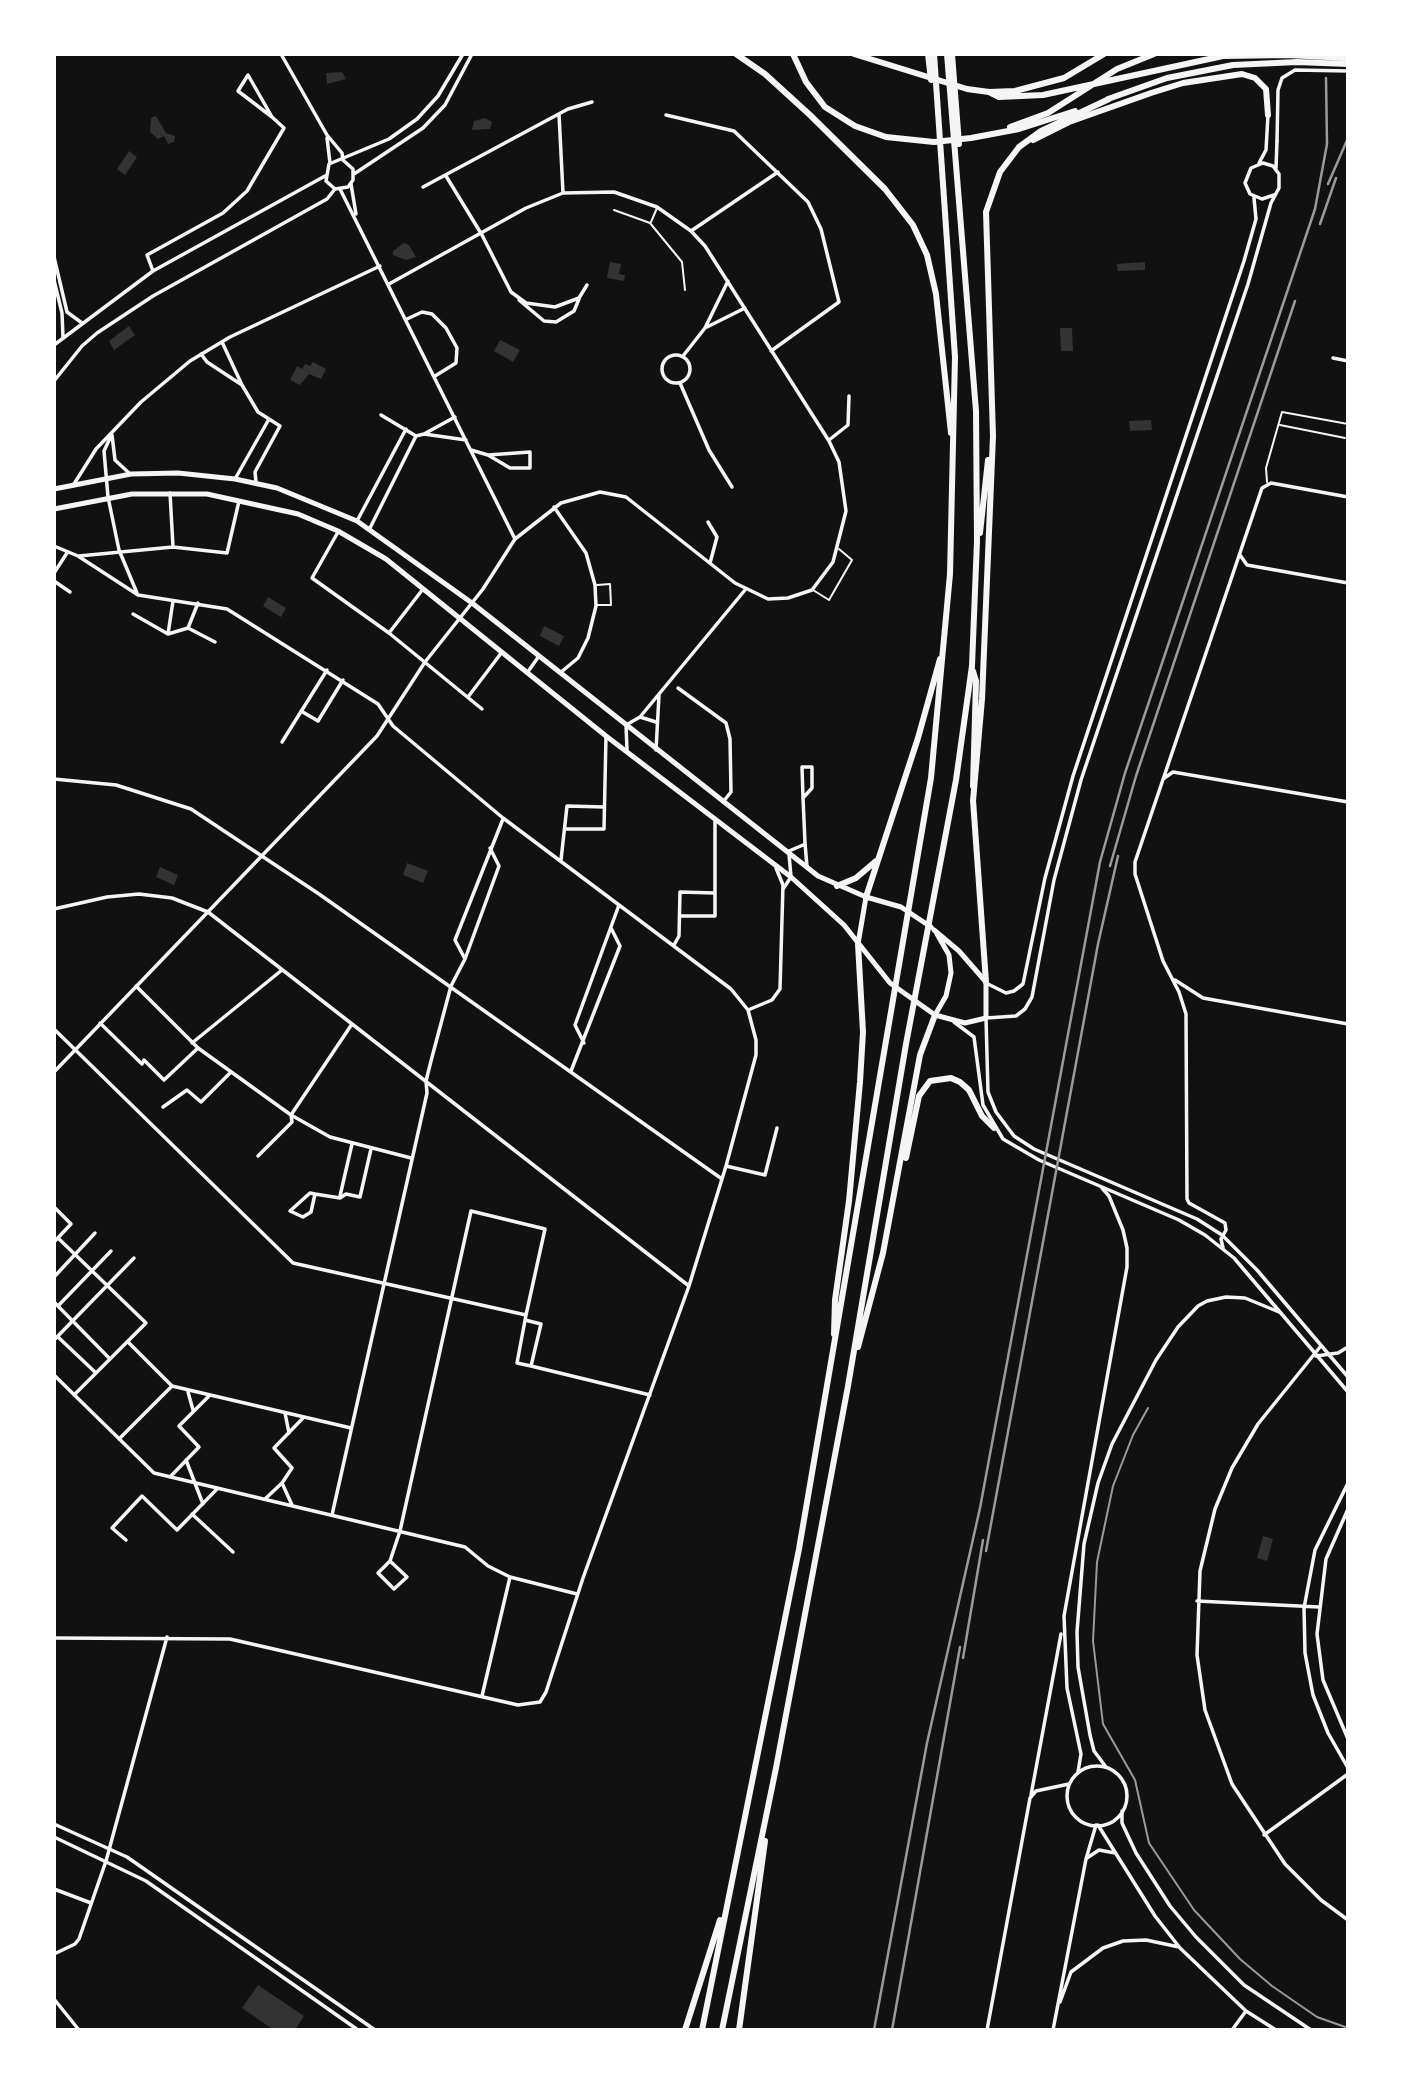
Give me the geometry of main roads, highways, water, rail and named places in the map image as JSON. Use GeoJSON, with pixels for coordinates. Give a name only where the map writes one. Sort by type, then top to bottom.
{"type":"FeatureCollection","features":[{"type":"Feature","properties":{"kind":"highway"},"geometry":{"type":"LineString","coordinates":[[736,54],[775,82],[878,182],[900,206],[920,239],[936,294],[954,467]]}},
{"type":"Feature","properties":{"kind":"highway"},"geometry":{"type":"LineString","coordinates":[[793,54],[798,68],[825,107],[871,133],[934,142],[1019,129],[1167,78],[1233,65],[1297,62],[1348,64]]}},
{"type":"Feature","properties":{"kind":"highway"},"geometry":{"type":"LineString","coordinates":[[854,54],[967,89],[989,92],[1016,91],[1064,78],[1104,54]]}},
{"type":"Feature","properties":{"kind":"highway"},"geometry":{"type":"LineString","coordinates":[[702,2030],[799,1549],[931,778],[950,574],[956,357],[944,182],[931,54]]}},
{"type":"Feature","properties":{"kind":"highway"},"geometry":{"type":"LineString","coordinates":[[722,2030],[776,1768],[848,1386],[932,898],[956,780],[972,666],[977,541],[975,387],[958,180],[960,161],[949,54]]}},
{"type":"Feature","properties":{"kind":"highway"},"geometry":{"type":"LineString","coordinates":[[971,138],[1048,113],[1117,69],[1154,54]]}},
{"type":"Feature","properties":{"kind":"highway"},"geometry":{"type":"LineString","coordinates":[[989,92],[999,97],[1015,98],[1065,91],[1189,62],[1240,55],[1348,58]]}},
{"type":"Feature","properties":{"kind":"highway"},"geometry":{"type":"LineString","coordinates":[[1019,147],[1069,122],[1142,96],[1183,83],[1229,76],[1249,75],[1261,82],[1268,99],[1268,115]]}},
{"type":"Feature","properties":{"kind":"highway"},"geometry":{"type":"LineString","coordinates":[[973,801],[982,699],[992,406],[986,212],[1000,172],[1019,147],[1041,131],[1109,99]]}},
{"type":"Feature","properties":{"kind":"highway"},"geometry":{"type":"LineString","coordinates":[[977,541],[983,522],[992,406]]}},
{"type":"Feature","properties":{"kind":"highway"},"geometry":{"type":"LineString","coordinates":[[866,897],[944,647]]}},
{"type":"Feature","properties":{"kind":"highway"},"geometry":{"type":"LineString","coordinates":[[972,666],[976,681],[973,801],[986,982]]}},
{"type":"Feature","properties":{"kind":"highway"},"geometry":{"type":"LineString","coordinates":[[837,886],[867,870],[880,853]]}},
{"type":"Feature","properties":{"kind":"highway"},"geometry":{"type":"LineString","coordinates":[[833,1357],[835,1300],[849,1200],[860,1082],[863,1032],[858,944]]}},
{"type":"Feature","properties":{"kind":"highway"},"geometry":{"type":"LineString","coordinates":[[895,1194],[920,1055],[935,1015]]}},
{"type":"Feature","properties":{"kind":"highway"},"geometry":{"type":"LineString","coordinates":[[848,1386],[919,1096],[930,1081],[951,1078],[968,1090],[982,1116],[994,1128]]}},
{"type":"Feature","properties":{"kind":"highway"},"geometry":{"type":"LineString","coordinates":[[739,2030],[776,1768]]}},
{"type":"Feature","properties":{"kind":"highway"},"geometry":{"type":"LineString","coordinates":[[685,2030],[710,1944],[726,1905]]}},
{"type":"Feature","properties":{"kind":"main road"},"geometry":{"type":"LineString","coordinates":[[54,489],[106,476],[131,474],[178,473],[235,479],[256,482],[317,502],[370,528],[540,656],[807,869],[837,886],[901,907],[934,930],[959,951],[986,982],[986,1018],[965,1023],[935,1015],[890,983],[844,925],[791,877],[606,736],[386,559],[338,531],[303,516],[240,499],[170,493],[108,497],[54,509]]}},
{"type":"Feature","properties":{"kind":"main road"},"geometry":{"type":"LineString","coordinates":[[858,944],[866,897]]}},
{"type":"Feature","properties":{"kind":"main road"},"geometry":{"type":"LineString","coordinates":[[934,930],[949,955],[951,973],[946,996],[935,1015]]}},
{"type":"Feature","properties":{"kind":"tram line"},"geometry":{"type":"LineString","coordinates":[[1148,1408],[1133,1435],[1113,1486],[1097,1562],[1093,1641],[1103,1724],[1135,1780],[1149,1843],[1194,1910],[1240,1959],[1272,1986],[1317,2017],[1348,2028]]}},
{"type":"Feature","properties":{"kind":"railway"},"geometry":{"type":"LineString","coordinates":[[874,2030],[927,1743],[980,1508],[1100,862],[1125,773],[1315,209],[1327,144],[1326,78]]}},
{"type":"Feature","properties":{"kind":"railway"},"geometry":{"type":"LineString","coordinates":[[1328,184],[1348,138]]}},
{"type":"Feature","properties":{"kind":"railway"},"geometry":{"type":"LineString","coordinates":[[1320,224],[1336,178]]}},
{"type":"Feature","properties":{"kind":"railway"},"geometry":{"type":"LineString","coordinates":[[1110,866],[1136,776],[1295,301]]}},
{"type":"Feature","properties":{"kind":"railway"},"geometry":{"type":"LineString","coordinates":[[986,1551],[1098,944],[1118,856]]}},
{"type":"Feature","properties":{"kind":"railway"},"geometry":{"type":"LineString","coordinates":[[963,1658],[983,1540]]}},
{"type":"Feature","properties":{"kind":"railway"},"geometry":{"type":"LineString","coordinates":[[892,2030],[960,1647]]}}]}
